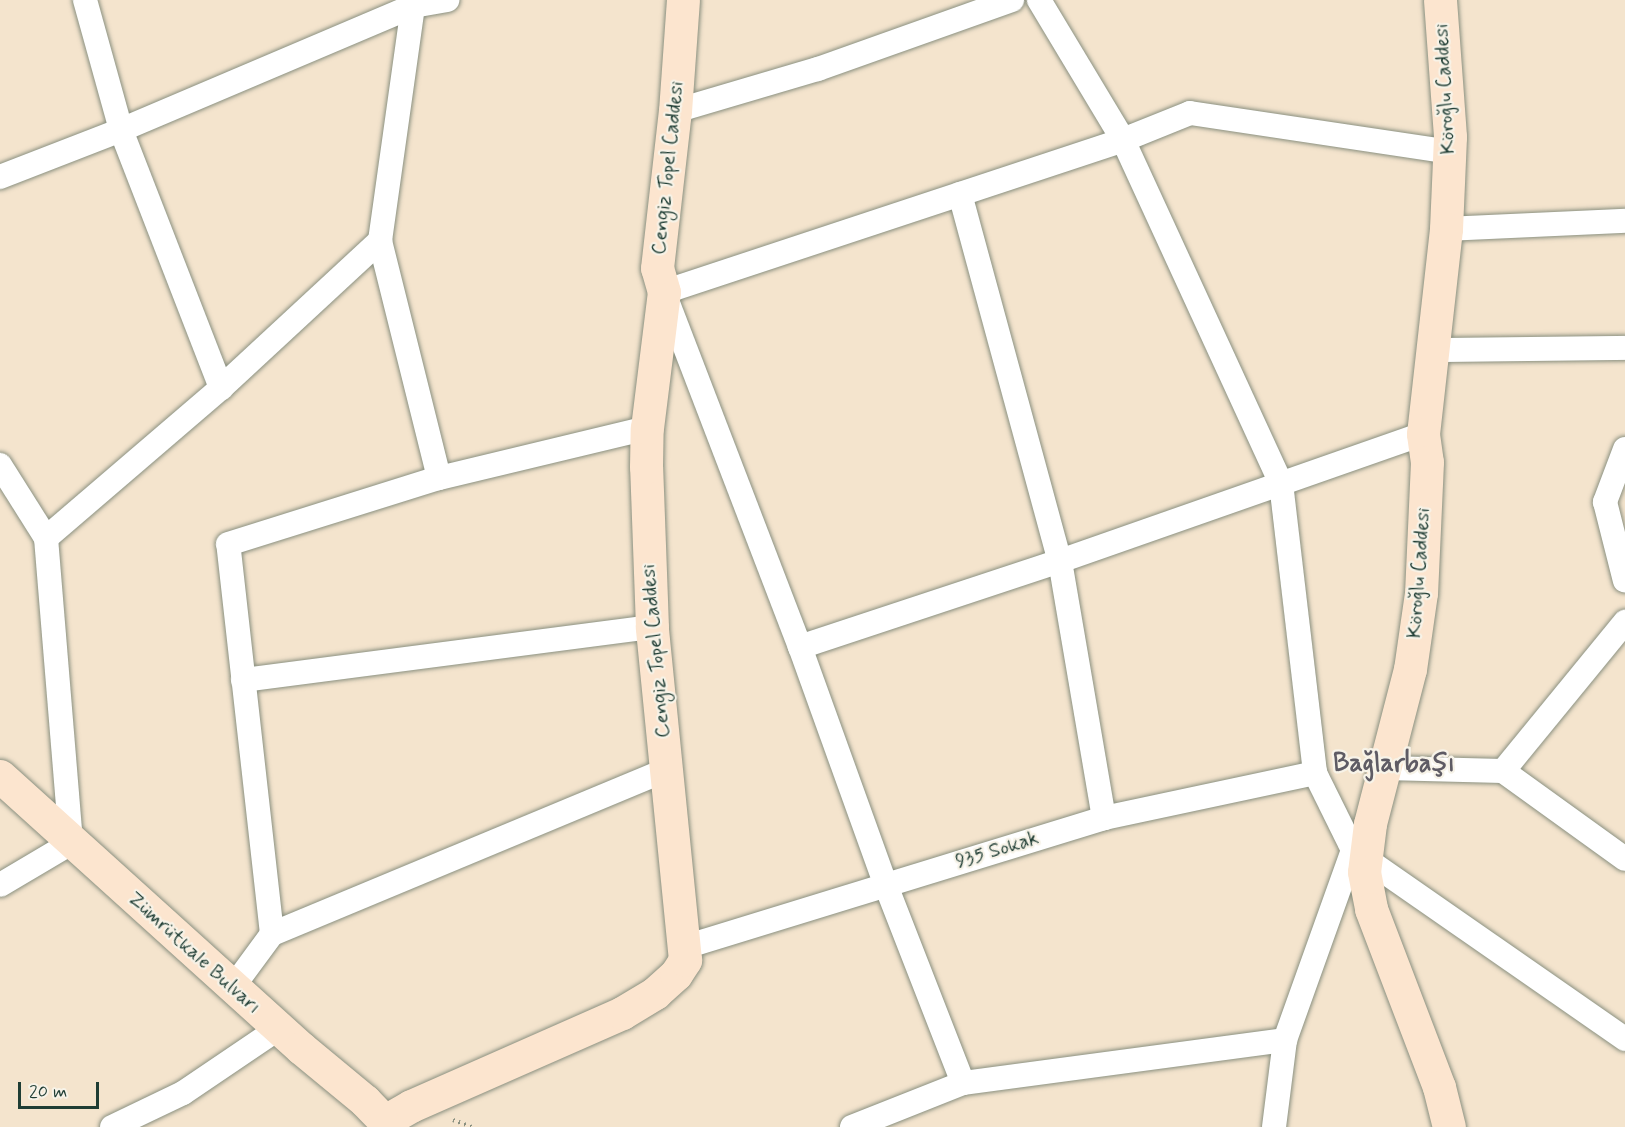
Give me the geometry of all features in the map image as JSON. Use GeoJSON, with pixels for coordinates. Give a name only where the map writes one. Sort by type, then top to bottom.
{"type":"FeatureCollection","features":[{"type":"Feature","properties":{"kind":"street"},"geometry":{"type":"LineString","coordinates":[[85,0],[120,130],[221,388]]}},
{"type":"Feature","properties":{"kind":"street"},"geometry":{"type":"LineString","coordinates":[[0,177],[120,130],[413,6],[447,0]]}},
{"type":"Feature","properties":{"kind":"street","name":"Cengiz Topel Caddesi"},"geometry":{"type":"LineString","coordinates":[[388,1124],[411,1106],[622,1013],[655,993],[676,974],[685,960],[652,627],[646,511],[647,428],[664,292],[657,268],[675,111],[683,0]]}},
{"type":"Feature","properties":{"kind":"street"},"geometry":{"type":"LineString","coordinates":[[675,111],[818,69],[1012,0]]}},
{"type":"Feature","properties":{"kind":"street"},"geometry":{"type":"LineString","coordinates":[[1038,0],[1124,140],[1281,483],[1315,773],[1359,854],[1625,1038]]}},
{"type":"Feature","properties":{"kind":"street","name":"Köroğlu Caddesi"},"geometry":{"type":"LineString","coordinates":[[1440,0],[1450,152],[1446,229],[1423,434],[1427,462],[1420,604],[1410,669],[1386,768],[1359,854],[1371,909],[1439,1088],[1449,1127]]}},
{"type":"Feature","properties":{"kind":"street"},"geometry":{"type":"LineString","coordinates":[[413,6],[380,241],[439,478]]}},
{"type":"Feature","properties":{"kind":"street"},"geometry":{"type":"LineString","coordinates":[[963,1083],[885,883],[800,647],[664,292],[1124,140],[1190,113],[1450,152]]}},
{"type":"Feature","properties":{"kind":"street"},"geometry":{"type":"LineString","coordinates":[[960,194],[1060,561],[1104,818]]}},
{"type":"Feature","properties":{"kind":"street"},"geometry":{"type":"LineString","coordinates":[[1446,229],[1625,221]]}},
{"type":"Feature","properties":{"kind":"street"},"geometry":{"type":"LineString","coordinates":[[46,538],[221,388],[380,241]]}},
{"type":"Feature","properties":{"kind":"street"},"geometry":{"type":"LineString","coordinates":[[1434,350],[1625,348]]}},
{"type":"Feature","properties":{"kind":"street"},"geometry":{"type":"LineString","coordinates":[[272,934],[228,544],[439,478],[647,428]]}},
{"type":"Feature","properties":{"kind":"street"},"geometry":{"type":"LineString","coordinates":[[800,647],[1060,561],[1423,434]]}},
{"type":"Feature","properties":{"kind":"street"},"geometry":{"type":"LineString","coordinates":[[1625,449],[1605,502],[1625,581]]}},
{"type":"Feature","properties":{"kind":"street"},"geometry":{"type":"LineString","coordinates":[[0,465],[46,538],[71,843],[0,885]]}},
{"type":"Feature","properties":{"kind":"street"},"geometry":{"type":"LineString","coordinates":[[1503,771],[1625,622]]}},
{"type":"Feature","properties":{"kind":"street"},"geometry":{"type":"LineString","coordinates":[[243,680],[652,627]]}},
{"type":"Feature","properties":{"kind":"street"},"geometry":{"type":"LineString","coordinates":[[1386,768],[1503,771],[1625,859]]}},
{"type":"Feature","properties":{"kind":"street"},"geometry":{"type":"LineString","coordinates":[[233,987],[272,934],[666,770]]}},
{"type":"Feature","properties":{"kind":"street","name":"935 Sokak"},"geometry":{"type":"LineString","coordinates":[[685,946],[885,883],[1104,818],[1315,773]]}},
{"type":"Feature","properties":{"kind":"street","name":"Zümrütkale Bulvarı"},"geometry":{"type":"LineString","coordinates":[[0,776],[71,843],[388,1124]]}},
{"type":"Feature","properties":{"kind":"street"},"geometry":{"type":"LineString","coordinates":[[1274,1127],[1285,1040],[1359,854]]}},
{"type":"Feature","properties":{"kind":"street"},"geometry":{"type":"LineString","coordinates":[[112,1127],[183,1093],[279,1028]]}},
{"type":"Feature","properties":{"kind":"street"},"geometry":{"type":"LineString","coordinates":[[852,1127],[963,1083],[1285,1040]]}},
{"type":"Feature","properties":{"kind":"district","name":"Bağlarbaşı"},"geometry":{"type":"Point","coordinates":[1394,765]}}]}
